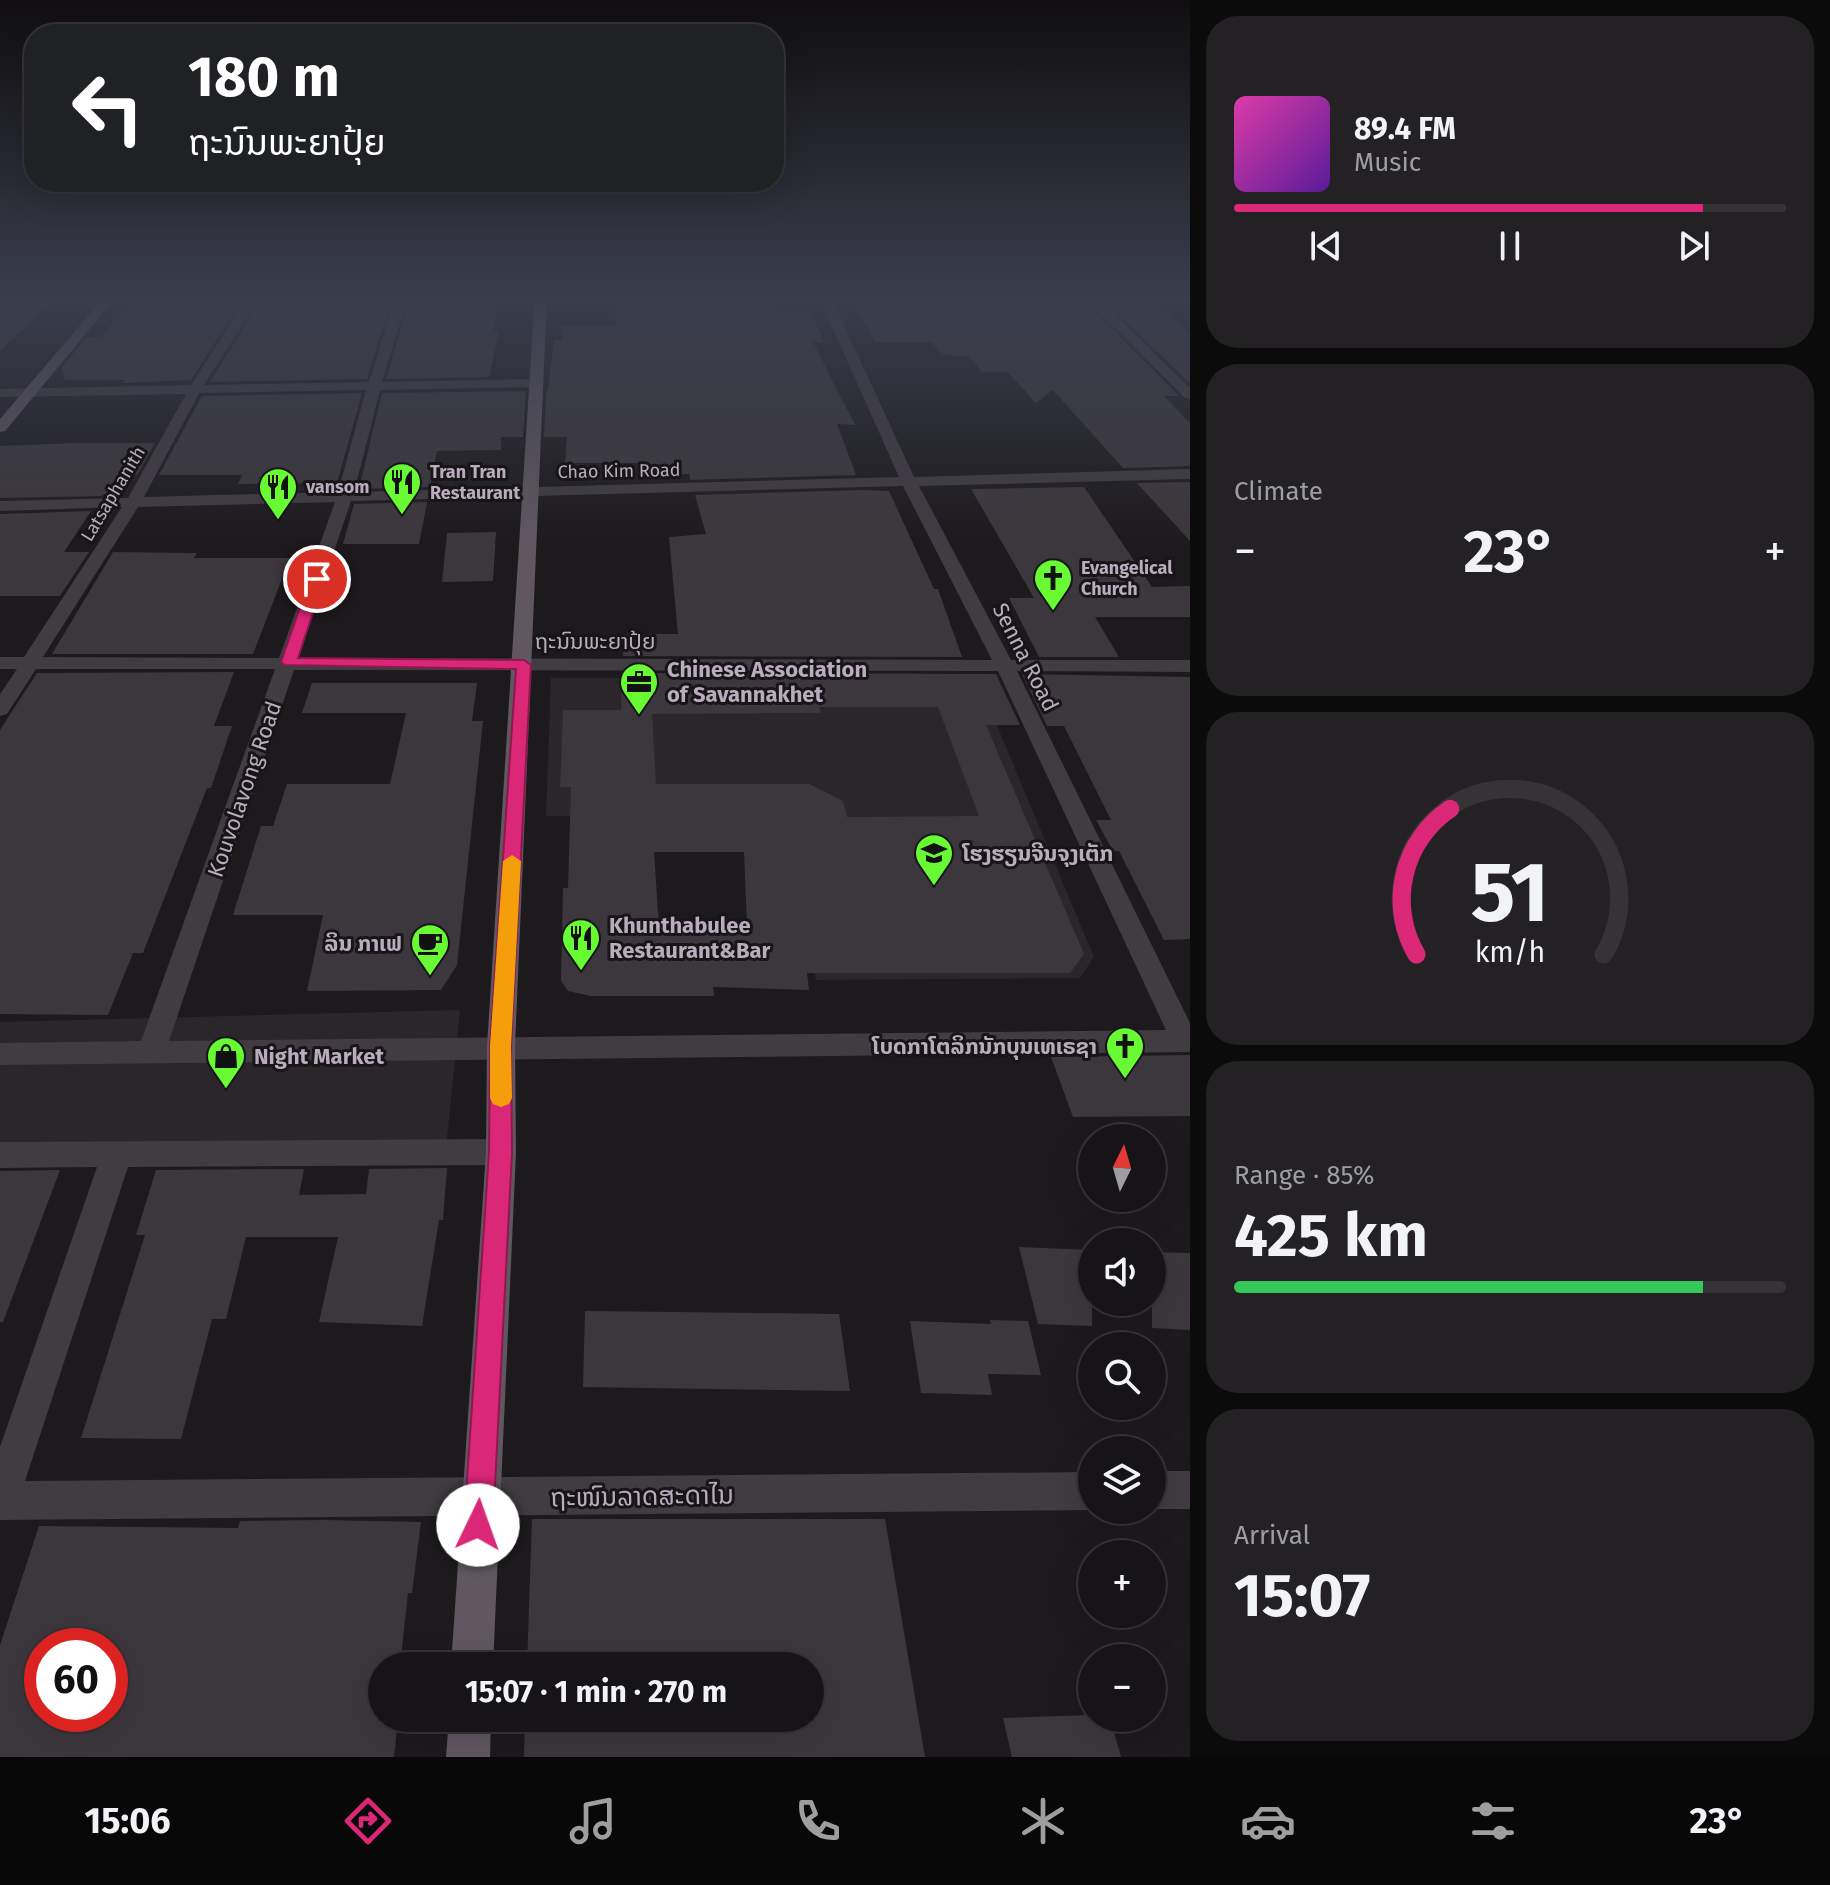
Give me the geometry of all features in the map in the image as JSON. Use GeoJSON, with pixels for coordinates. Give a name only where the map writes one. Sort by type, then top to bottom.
{"type":"FeatureCollection","features":[{"type":"Feature","properties":{"kind":"main road"},"geometry":{"type":"LineString","coordinates":[[0,428],[44,377]]}},
{"type":"Feature","properties":{"kind":"main road"},"geometry":{"type":"LineString","coordinates":[[473,1652],[501,1152],[501,1046],[537,377]]}},
{"type":"Feature","properties":{"kind":"main road"},"geometry":{"type":"LineString","coordinates":[[468,1757],[469,1732]]}},
{"type":"Feature","properties":{"kind":"street","name":"Latsaphanith"},"geometry":{"type":"LineString","coordinates":[[0,710],[134,501],[203,377]]}},
{"type":"Feature","properties":{"kind":"street","name":"Kouvolavong Road"},"geometry":{"type":"LineString","coordinates":[[151,1052],[345,495],[377,377]]}},
{"type":"Feature","properties":{"kind":"street","name":"Senna Road"},"geometry":{"type":"LineString","coordinates":[[861,377],[910,484],[1005,666],[1188,1041]]}},
{"type":"Feature","properties":{"kind":"street"},"geometry":{"type":"LineString","coordinates":[[1172,377],[1190,395]]}},
{"type":"Feature","properties":{"kind":"street"},"geometry":{"type":"LineString","coordinates":[[0,393],[537,383]]}},
{"type":"Feature","properties":{"kind":"street","name":"Chao Kim Road"},"geometry":{"type":"LineString","coordinates":[[0,506],[345,495],[910,484],[1190,474]]}},
{"type":"Feature","properties":{"kind":"street","name":"ຖະນົນພະຍາປຸ້ຍ"},"geometry":{"type":"LineString","coordinates":[[0,663],[1190,666]]}},
{"type":"Feature","properties":{"kind":"street"},"geometry":{"type":"LineString","coordinates":[[0,1054],[501,1046],[1188,1041]]}},
{"type":"Feature","properties":{"kind":"street"},"geometry":{"type":"LineString","coordinates":[[0,1155],[501,1152]]}},
{"type":"Feature","properties":{"kind":"street"},"geometry":{"type":"LineString","coordinates":[[0,1501],[117,1154]]}},
{"type":"Feature","properties":{"kind":"street"},"geometry":{"type":"LineString","coordinates":[[1166,1490],[1190,1490]]}},
{"type":"Feature","properties":{"kind":"street","name":"ຖະໜົນລາດສະດາໄນ"},"geometry":{"type":"LineString","coordinates":[[0,1501],[1078,1491]]}},
{"type":"Feature","properties":{"kind":"shaded area","name":"ໂຮງຮຽນຈີນຈຸງເຕັກ"},"geometry":{"type":"Polygon","coordinates":[[[551,678],[977,678],[1094,957],[1080,978],[816,980],[791,818],[546,816],[551,678]]]}},
{"type":"Feature","properties":{"kind":"shaded area","name":"Night Market"},"geometry":{"type":"Polygon","coordinates":[[[460,1010],[445,1159],[0,1166],[0,1022],[460,1010]]]}},
{"type":"Feature","properties":{"kind":"building"},"geometry":{"type":"Polygon","coordinates":[[[64,377],[193,377],[191,380],[123,383],[125,380],[65,380],[64,377]]]}},
{"type":"Feature","properties":{"kind":"building"},"geometry":{"type":"Polygon","coordinates":[[[213,377],[368,377],[367,379],[210,382],[213,377]]]}},
{"type":"Feature","properties":{"kind":"building"},"geometry":{"type":"Polygon","coordinates":[[[387,377],[489,377],[489,377],[387,377]]]}},
{"type":"Feature","properties":{"kind":"building"},"geometry":{"type":"Polygon","coordinates":[[[550,377],[831,377],[855,425],[837,424],[856,475],[690,480],[689,474],[640,475],[638,463],[565,463],[567,437],[544,437],[550,377]]]}},
{"type":"Feature","properties":{"kind":"building"},"geometry":{"type":"Polygon","coordinates":[[[1013,377],[1160,377],[1179,396],[1164,396],[1190,423],[1190,466],[1123,468],[1053,390],[1036,403],[1013,377]]]}},
{"type":"Feature","properties":{"kind":"building"},"geometry":{"type":"Polygon","coordinates":[[[526,391],[523,437],[501,437],[501,450],[437,451],[430,487],[359,489],[382,393],[526,391]]]}},
{"type":"Feature","properties":{"kind":"building"},"geometry":{"type":"Polygon","coordinates":[[[362,393],[337,483],[238,484],[242,475],[159,475],[202,396],[362,393]]]}},
{"type":"Feature","properties":{"kind":"building"},"geometry":{"type":"Polygon","coordinates":[[[155,443],[137,475],[118,475],[107,493],[101,496],[0,498],[0,446],[155,443]]]}},
{"type":"Feature","properties":{"kind":"building"},"geometry":{"type":"Polygon","coordinates":[[[1190,482],[1190,541],[1137,483],[1190,482]]]}},
{"type":"Feature","properties":{"kind":"building"},"geometry":{"type":"Polygon","coordinates":[[[1084,487],[1152,587],[1190,586],[1190,617],[1095,617],[1119,657],[1039,657],[1009,598],[1034,598],[971,489],[1084,487]]]}},
{"type":"Feature","properties":{"kind":"building"},"geometry":{"type":"Polygon","coordinates":[[[889,491],[934,589],[938,589],[962,657],[623,656],[623,634],[678,634],[669,537],[706,534],[695,495],[889,491]]]}},
{"type":"Feature","properties":{"kind":"building"},"geometry":{"type":"Polygon","coordinates":[[[427,502],[419,544],[343,544],[354,504],[427,502]]]}},
{"type":"Feature","properties":{"kind":"building"},"geometry":{"type":"Polygon","coordinates":[[[91,511],[64,552],[89,552],[60,596],[0,596],[0,514],[91,511]]]}},
{"type":"Feature","properties":{"kind":"building"},"geometry":{"type":"Polygon","coordinates":[[[496,532],[493,581],[442,582],[447,533],[496,532]]]}},
{"type":"Feature","properties":{"kind":"building"},"geometry":{"type":"Polygon","coordinates":[[[113,552],[197,553],[194,558],[290,558],[253,654],[52,654],[113,552]]]}},
{"type":"Feature","properties":{"kind":"building"},"geometry":{"type":"Polygon","coordinates":[[[234,672],[214,726],[232,726],[211,788],[207,788],[143,953],[133,953],[108,1015],[0,1014],[0,730],[37,673],[234,672]]]}},
{"type":"Feature","properties":{"kind":"building","name":"ໂຮງຮຽນຈີນຈຸງເຕັກ"},"geometry":{"type":"Polygon","coordinates":[[[622,673],[996,674],[1020,725],[986,725],[1084,954],[1070,973],[807,973],[809,990],[713,987],[714,996],[591,996],[568,991],[561,981],[563,888],[568,888],[571,787],[560,787],[563,710],[621,710],[622,673]],[[819,707],[821,713],[652,714],[656,784],[809,784],[843,801],[847,817],[979,816],[938,707],[819,707]],[[654,852],[659,927],[747,926],[744,852],[654,852]]]}},
{"type":"Feature","properties":{"kind":"building"},"geometry":{"type":"Polygon","coordinates":[[[1022,674],[1190,677],[1190,939],[1164,940],[1119,851],[1113,851],[1096,820],[1111,820],[1064,726],[1047,726],[1022,674]]]}},
{"type":"Feature","properties":{"kind":"building"},"geometry":{"type":"Polygon","coordinates":[[[312,683],[477,683],[472,721],[483,721],[457,965],[441,990],[307,991],[323,915],[233,915],[261,826],[273,826],[287,784],[390,784],[406,713],[302,713],[312,683]]]}},
{"type":"Feature","properties":{"kind":"building","name":"ໂບດກາໂຕລິກນັກບຸນເທເຣຊາ"},"geometry":{"type":"Polygon","coordinates":[[[1190,1055],[1190,1116],[1073,1117],[1051,1057],[1190,1055]]]}},
{"type":"Feature","properties":{"kind":"building"},"geometry":{"type":"Polygon","coordinates":[[[447,1168],[443,1220],[439,1220],[422,1326],[319,1322],[338,1237],[246,1237],[226,1319],[212,1319],[181,1439],[81,1438],[145,1235],[136,1235],[156,1170],[304,1169],[299,1195],[366,1194],[369,1169],[447,1168]]]}},
{"type":"Feature","properties":{"kind":"building"},"geometry":{"type":"Polygon","coordinates":[[[60,1170],[3,1322],[0,1322],[0,1171],[60,1170]]]}},
{"type":"Feature","properties":{"kind":"building"},"geometry":{"type":"Polygon","coordinates":[[[1019,1247],[1078,1249],[1078,1316],[1092,1316],[1092,1326],[1038,1324],[1019,1247]]]}},
{"type":"Feature","properties":{"kind":"building"},"geometry":{"type":"Polygon","coordinates":[[[1166,1252],[1190,1253],[1190,1330],[1152,1328],[1152,1316],[1166,1316],[1166,1252]]]}},
{"type":"Feature","properties":{"kind":"building"},"geometry":{"type":"Polygon","coordinates":[[[585,1311],[839,1314],[850,1391],[583,1387],[585,1311]]]}},
{"type":"Feature","properties":{"kind":"building"},"geometry":{"type":"Polygon","coordinates":[[[990,1320],[1028,1321],[1041,1375],[988,1374],[992,1395],[921,1393],[910,1321],[991,1324],[990,1320]]]}},
{"type":"Feature","properties":{"kind":"building"},"geometry":{"type":"Polygon","coordinates":[[[532,1519],[885,1519],[925,1757],[524,1757],[525,1732],[824,1732],[824,1652],[527,1652],[532,1519]]]}},
{"type":"Feature","properties":{"kind":"building"},"geometry":{"type":"Polygon","coordinates":[[[240,1521],[421,1522],[402,1652],[368,1652],[368,1732],[397,1732],[394,1757],[0,1757],[0,1645],[39,1526],[238,1528],[240,1521]]]}},
{"type":"Feature","properties":{"kind":"building"},"geometry":{"type":"Polygon","coordinates":[[[1078,1715],[1078,1732],[1114,1732],[1121,1757],[1012,1757],[1003,1718],[1078,1715]]]}},
{"type":"Feature","properties":{"kind":"slow traffic"},"geometry":{"type":"LineString","coordinates":[[501,1098],[501,1046],[512,861]]}},
{"type":"Feature","properties":{"kind":"place","name":"Tran Tran Restaurant"},"geometry":{"type":"Point","coordinates":[402,516]}},
{"type":"Feature","properties":{"kind":"place","name":"vansom"},"geometry":{"type":"Point","coordinates":[278,521]}},
{"type":"Feature","properties":{"kind":"place","name":"Evangelical Church"},"geometry":{"type":"Point","coordinates":[1053,612]}},
{"type":"Feature","properties":{"kind":"place","name":"Chinese Association of Savannakhet"},"geometry":{"type":"Point","coordinates":[639,716]}},
{"type":"Feature","properties":{"kind":"place","name":"ໂຮງຮຽນຈີນຈຸງເຕັກ"},"geometry":{"type":"Point","coordinates":[934,887]}},
{"type":"Feature","properties":{"kind":"place","name":"Khunthabulee Restaurant&Bar"},"geometry":{"type":"Point","coordinates":[581,972]}},
{"type":"Feature","properties":{"kind":"place","name":"ລິນ ກາເຟ"},"geometry":{"type":"Point","coordinates":[430,977]}},
{"type":"Feature","properties":{"kind":"place","name":"ໂບດກາໂຕລິກນັກບຸນເທເຣຊາ"},"geometry":{"type":"Point","coordinates":[1125,1080]}},
{"type":"Feature","properties":{"kind":"place","name":"Night Market"},"geometry":{"type":"Point","coordinates":[226,1090]}},
{"type":"Feature","properties":{"kind":"route"},"geometry":{"type":"LineString","coordinates":[[317,579],[289,662],[524,665],[501,1046],[501,1152],[478,1525]]}}]}
